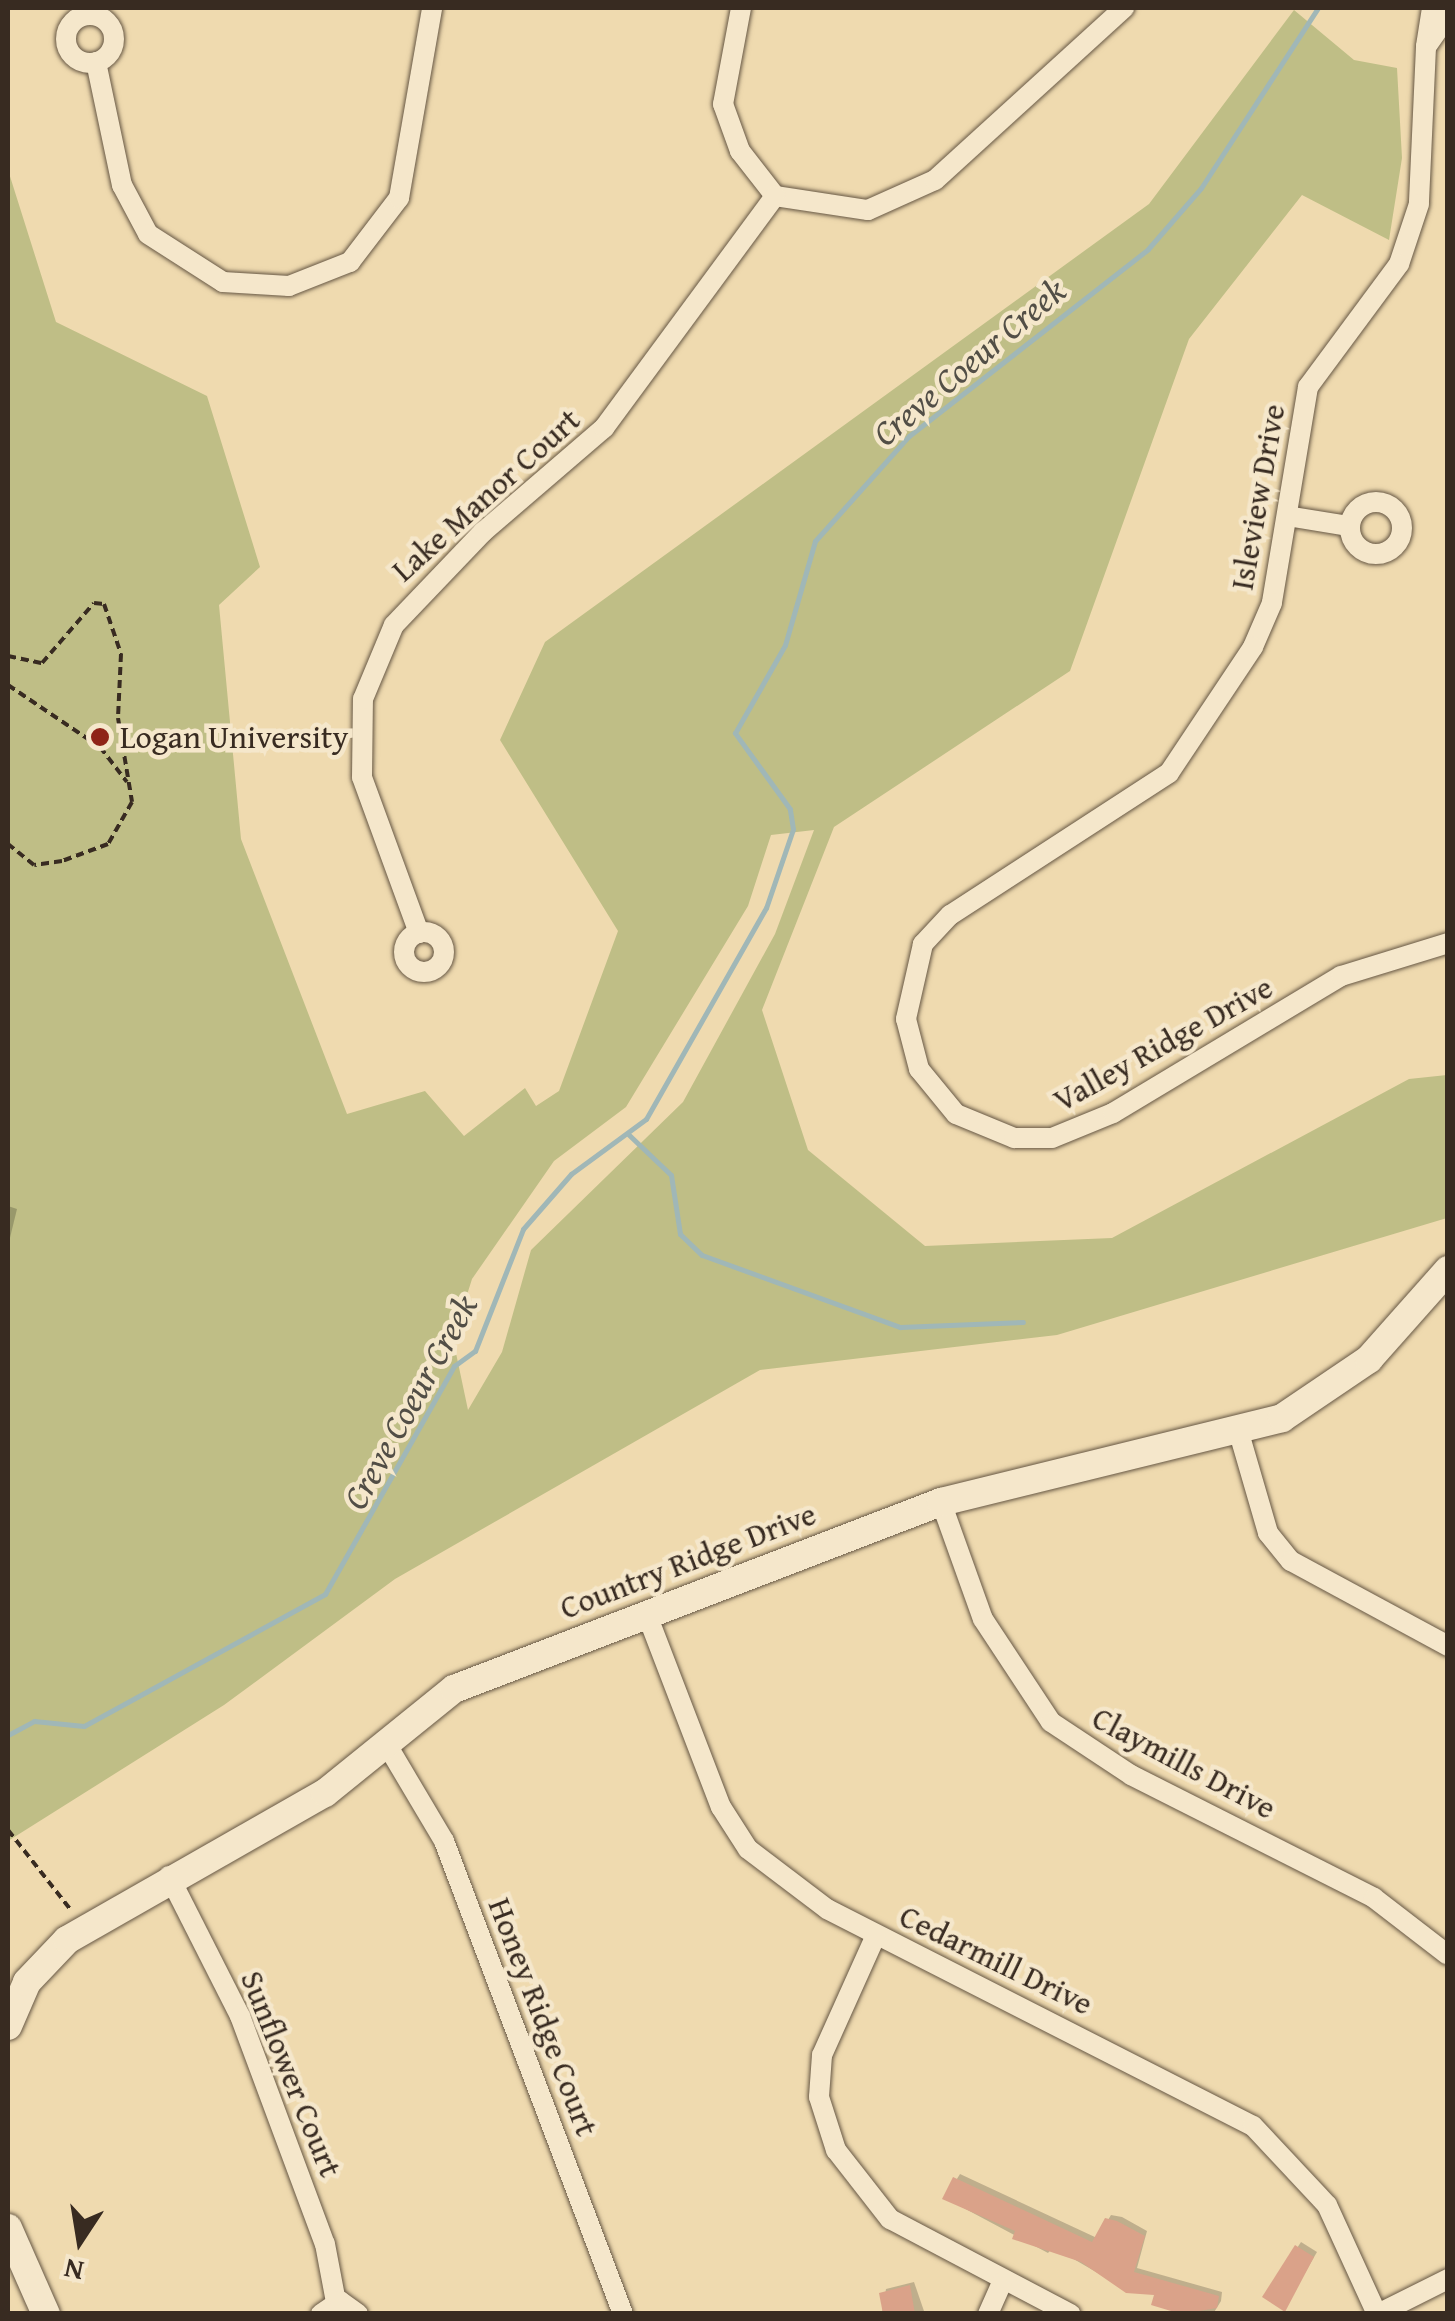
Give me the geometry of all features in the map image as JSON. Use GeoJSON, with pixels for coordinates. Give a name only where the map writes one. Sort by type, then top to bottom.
{"type":"FeatureCollection","features":[{"type":"Feature","properties":{"kind":"street"},"geometry":{"type":"LineString","coordinates":[[96,62],[122,185],[148,234],[223,282],[289,286],[350,262],[399,198],[432,8]]}},
{"type":"Feature","properties":{"kind":"street"},"geometry":{"type":"LineString","coordinates":[[740,8],[724,75],[727,128],[776,196],[836,210],[902,202],[1124,8]]}},
{"type":"Feature","properties":{"kind":"street","name":"Isleview Drive"},"geometry":{"type":"LineString","coordinates":[[919,1069],[906,1019],[923,944],[950,914],[1169,773],[1252,648],[1272,603],[1308,388],[1398,264],[1419,204],[1426,47],[1432,8]]}},
{"type":"Feature","properties":{"kind":"street"},"geometry":{"type":"LineString","coordinates":[[1426,47],[1448,15]]}},
{"type":"Feature","properties":{"kind":"street","name":"Lake Manor Court"},"geometry":{"type":"LineString","coordinates":[[419,933],[362,778],[363,699],[394,624],[482,532],[604,428],[776,196]]}},
{"type":"Feature","properties":{"kind":"street"},"geometry":{"type":"LineString","coordinates":[[1288,516],[1349,526]]}},
{"type":"Feature","properties":{"kind":"street","name":"Valley Ridge Drive"},"geometry":{"type":"LineString","coordinates":[[919,1069],[937,1097],[983,1128],[1014,1138],[1081,1132],[1341,976],[1448,942]]}},
{"type":"Feature","properties":{"kind":"street","name":"Country Ridge Drive"},"geometry":{"type":"LineString","coordinates":[[8,2026],[27,1982],[66,1940],[169,1876],[390,1750],[454,1689],[646,1612],[942,1502],[1239,1432],[1282,1418],[1358,1368],[1445,1281]]}},
{"type":"Feature","properties":{"kind":"street"},"geometry":{"type":"LineString","coordinates":[[1239,1432],[1268,1532],[1290,1561],[1448,1646]]}},
{"type":"Feature","properties":{"kind":"street","name":"Claymills Drive"},"geometry":{"type":"LineString","coordinates":[[942,1502],[983,1619],[1052,1722],[1131,1775],[1374,1898],[1448,1956]]}},
{"type":"Feature","properties":{"kind":"street","name":"Cedarmill Drive"},"geometry":{"type":"LineString","coordinates":[[646,1612],[721,1806],[748,1848],[787,1884],[876,1935],[1253,2126],[1327,2205],[1377,2314]]}},
{"type":"Feature","properties":{"kind":"street","name":"Honey Ridge Court"},"geometry":{"type":"LineString","coordinates":[[390,1750],[444,1841],[623,2314]]}},
{"type":"Feature","properties":{"kind":"street","name":"Sunflower Court"},"geometry":{"type":"LineString","coordinates":[[169,1876],[240,2016],[325,2244],[328,2308],[358,2314]]}},
{"type":"Feature","properties":{"kind":"street"},"geometry":{"type":"LineString","coordinates":[[876,1935],[822,2056],[824,2122],[848,2172],[890,2219],[1002,2282],[1070,2314]]}},
{"type":"Feature","properties":{"kind":"street"},"geometry":{"type":"LineString","coordinates":[[8,2228],[46,2314]]}},
{"type":"Feature","properties":{"kind":"street"},"geometry":{"type":"LineString","coordinates":[[1377,2314],[1448,2280]]}},
{"type":"Feature","properties":{"kind":"street"},"geometry":{"type":"LineString","coordinates":[[988,2314],[1002,2282]]}},
{"type":"Feature","properties":{"kind":"path"},"geometry":{"type":"LineString","coordinates":[[8,656],[42,662],[94,603],[104,604],[120,654],[132,802],[108,844],[34,865],[8,844]]}},
{"type":"Feature","properties":{"kind":"path"},"geometry":{"type":"LineString","coordinates":[[8,686],[100,747],[129,786]]}},
{"type":"Feature","properties":{"kind":"path"},"geometry":{"type":"LineString","coordinates":[[8,1830],[71,1910]]}},
{"type":"Feature","properties":{"kind":"shaded area"},"geometry":{"type":"Polygon","coordinates":[[[1294,10],[1354,60],[1397,68],[1402,158],[1389,240],[1302,195],[1189,339],[1070,671],[834,827],[762,1010],[808,1150],[925,1246],[1112,1238],[1409,1079],[1447,1075],[1447,1218],[1057,1335],[760,1370],[395,1579],[224,1705],[8,1841],[8,170],[56,322],[207,396],[260,567],[219,605],[241,839],[347,1114],[425,1091],[464,1136],[525,1088],[536,1106],[559,1091],[618,931],[500,740],[545,642],[1149,204],[1294,10]],[[814,830],[771,835],[748,906],[626,1107],[554,1161],[472,1279],[453,1339],[468,1410],[502,1352],[531,1250],[683,1102],[775,934],[814,830]]]}},
{"type":"Feature","properties":{"kind":"building"},"geometry":{"type":"Polygon","coordinates":[[[953,2177],[1092,2242],[1105,2218],[1117,2221],[1145,2236],[1134,2272],[1219,2296],[1217,2308],[1181,2314],[1151,2305],[1154,2295],[1126,2293],[1081,2262],[1012,2239],[1015,2231],[942,2199],[953,2177]]]}},
{"type":"Feature","properties":{"kind":"building"},"geometry":{"type":"Polygon","coordinates":[[[1295,2245],[1314,2257],[1285,2312],[1262,2297],[1295,2245]]]}},
{"type":"Feature","properties":{"kind":"building"},"geometry":{"type":"Polygon","coordinates":[[[910,2285],[915,2314],[883,2314],[879,2293],[910,2285]]]}},
{"type":"Feature","properties":{"kind":"waterway","name":"Creve Coeur Creek"},"geometry":{"type":"LineString","coordinates":[[8,1735],[34,1721],[84,1726],[325,1594],[454,1366],[475,1351],[523,1229],[571,1174],[646,1119],[766,908],[793,829],[790,809],[735,733],[785,645],[815,541],[909,436],[1148,249],[1201,188],[1318,8]]}},
{"type":"Feature","properties":{"kind":"waterway"},"geometry":{"type":"LineString","coordinates":[[628,1134],[671,1175],[680,1234],[702,1255],[900,1327],[1023,1322]]}},
{"type":"Feature","properties":{"kind":"place","name":"Logan University"},"geometry":{"type":"Point","coordinates":[100,737]}}]}
